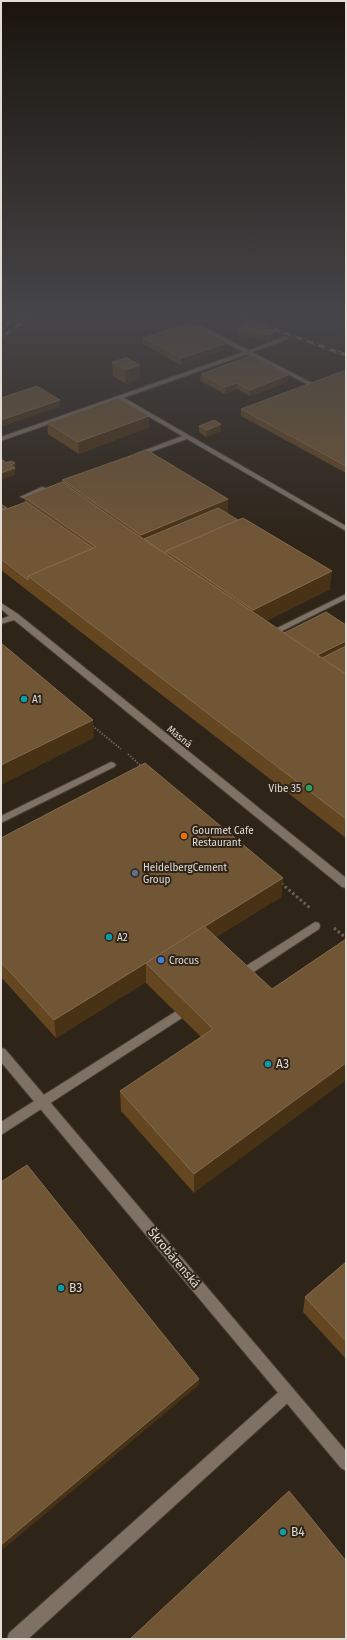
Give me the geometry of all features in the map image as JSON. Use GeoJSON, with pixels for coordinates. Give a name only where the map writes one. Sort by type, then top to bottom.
{"type":"FeatureCollection","features":[{"type":"Feature","properties":{"kind":"street"},"geometry":{"type":"LineString","coordinates":[[1,439],[135,392]]}},
{"type":"Feature","properties":{"kind":"street"},"geometry":{"type":"LineString","coordinates":[[119,397],[346,529]]}},
{"type":"Feature","properties":{"kind":"street"},"geometry":{"type":"LineString","coordinates":[[128,459],[186,437]]}},
{"type":"Feature","properties":{"kind":"street"},"geometry":{"type":"LineString","coordinates":[[24,497],[54,486]]}},
{"type":"Feature","properties":{"kind":"street"},"geometry":{"type":"LineString","coordinates":[[273,632],[346,596]]}},
{"type":"Feature","properties":{"kind":"street","name":"Masná"},"geometry":{"type":"LineString","coordinates":[[1,605],[346,884]]}},
{"type":"Feature","properties":{"kind":"street"},"geometry":{"type":"LineString","coordinates":[[1,622],[15,616]]}},
{"type":"Feature","properties":{"kind":"street"},"geometry":{"type":"LineString","coordinates":[[1,820],[111,765]]}},
{"type":"Feature","properties":{"kind":"street"},"geometry":{"type":"LineString","coordinates":[[237,977],[315,926]]}},
{"type":"Feature","properties":{"kind":"street"},"geometry":{"type":"LineString","coordinates":[[1,1129],[178,1015]]}},
{"type":"Feature","properties":{"kind":"street","name":"Škrobárenská"},"geometry":{"type":"LineString","coordinates":[[1,1054],[346,1463]]}},
{"type":"Feature","properties":{"kind":"street"},"geometry":{"type":"LineString","coordinates":[[15,1639],[287,1394]]}},
{"type":"Feature","properties":{"kind":"path"},"geometry":{"type":"LineString","coordinates":[[86,721],[147,770]]}},
{"type":"Feature","properties":{"kind":"path"},"geometry":{"type":"LineString","coordinates":[[278,880],[313,911]]}},
{"type":"Feature","properties":{"kind":"path"},"geometry":{"type":"LineString","coordinates":[[330,925],[346,938]]}},
{"type":"Feature","properties":{"kind":"building"},"geometry":{"type":"Polygon","coordinates":[[[20,392],[46,392],[60,400],[1,420],[1,398],[20,392]]]}},
{"type":"Feature","properties":{"kind":"building"},"geometry":{"type":"Polygon","coordinates":[[[288,392],[346,392],[346,466],[241,409],[288,392]]]}},
{"type":"Feature","properties":{"kind":"building"},"geometry":{"type":"Polygon","coordinates":[[[118,398],[149,416],[78,442],[47,423],[60,419],[118,398]]]}},
{"type":"Feature","properties":{"kind":"building"},"geometry":{"type":"Polygon","coordinates":[[[214,420],[221,424],[207,430],[199,426],[214,420]]]}},
{"type":"Feature","properties":{"kind":"building"},"geometry":{"type":"Polygon","coordinates":[[[147,450],[228,499],[141,535],[62,480],[147,450]]]}},
{"type":"Feature","properties":{"kind":"building"},"geometry":{"type":"Polygon","coordinates":[[[3,460],[6,463],[11,461],[15,463],[11,465],[15,468],[1,473],[1,461],[3,460]]]}},
{"type":"Feature","properties":{"kind":"building"},"geometry":{"type":"Polygon","coordinates":[[[62,482],[121,524],[346,674],[346,819],[28,576],[96,547],[24,497],[62,482]]]}},
{"type":"Feature","properties":{"kind":"building"},"geometry":{"type":"Polygon","coordinates":[[[26,502],[93,548],[28,576],[28,580],[1,559],[1,511],[26,502]]]}},
{"type":"Feature","properties":{"kind":"building"},"geometry":{"type":"Polygon","coordinates":[[[1,504],[7,508],[1,510],[1,504]]]}},
{"type":"Feature","properties":{"kind":"building"},"geometry":{"type":"Polygon","coordinates":[[[218,508],[238,520],[166,551],[166,554],[144,539],[218,508]]]}},
{"type":"Feature","properties":{"kind":"building"},"geometry":{"type":"Polygon","coordinates":[[[243,518],[332,571],[253,610],[166,551],[243,518]]]}},
{"type":"Feature","properties":{"kind":"building"},"geometry":{"type":"Polygon","coordinates":[[[326,612],[346,625],[346,641],[317,655],[284,633],[326,612]]]}},
{"type":"Feature","properties":{"kind":"building","name":"A1"},"geometry":{"type":"Polygon","coordinates":[[[1,643],[93,720],[1,765],[1,643]]]}},
{"type":"Feature","properties":{"kind":"building"},"geometry":{"type":"Polygon","coordinates":[[[346,646],[346,674],[322,658],[346,646]]]}},
{"type":"Feature","properties":{"kind":"building","name":"A2"},"geometry":{"type":"Polygon","coordinates":[[[145,763],[283,878],[54,1020],[1,962],[1,838],[145,763]]]}},
{"type":"Feature","properties":{"kind":"building","name":"A3"},"geometry":{"type":"Polygon","coordinates":[[[204,926],[272,989],[346,939],[346,1063],[194,1174],[120,1091],[213,1029],[146,963],[204,926]]]}},
{"type":"Feature","properties":{"kind":"building","name":"B3"},"geometry":{"type":"Polygon","coordinates":[[[27,1165],[199,1379],[1,1545],[1,1182],[27,1165]]]}},
{"type":"Feature","properties":{"kind":"building"},"geometry":{"type":"Polygon","coordinates":[[[346,1262],[346,1341],[305,1297],[346,1262]]]}},
{"type":"Feature","properties":{"kind":"building","name":"B4"},"geometry":{"type":"Polygon","coordinates":[[[289,1491],[346,1561],[346,1639],[130,1639],[289,1491]]]}},
{"type":"Feature","properties":{"kind":"place","name":"A1"},"geometry":{"type":"Point","coordinates":[24,699]}},
{"type":"Feature","properties":{"kind":"place","name":"Vibe 35"},"geometry":{"type":"Point","coordinates":[309,788]}},
{"type":"Feature","properties":{"kind":"place","name":"Gourmet Cafe Restaurant"},"geometry":{"type":"Point","coordinates":[184,836]}},
{"type":"Feature","properties":{"kind":"place","name":"HeidelbergCement Group"},"geometry":{"type":"Point","coordinates":[135,873]}},
{"type":"Feature","properties":{"kind":"place","name":"A2"},"geometry":{"type":"Point","coordinates":[109,937]}},
{"type":"Feature","properties":{"kind":"place","name":"Crocus"},"geometry":{"type":"Point","coordinates":[161,960]}},
{"type":"Feature","properties":{"kind":"place","name":"A3"},"geometry":{"type":"Point","coordinates":[268,1064]}},
{"type":"Feature","properties":{"kind":"place","name":"B3"},"geometry":{"type":"Point","coordinates":[61,1288]}},
{"type":"Feature","properties":{"kind":"place","name":"B4"},"geometry":{"type":"Point","coordinates":[283,1532]}}]}
